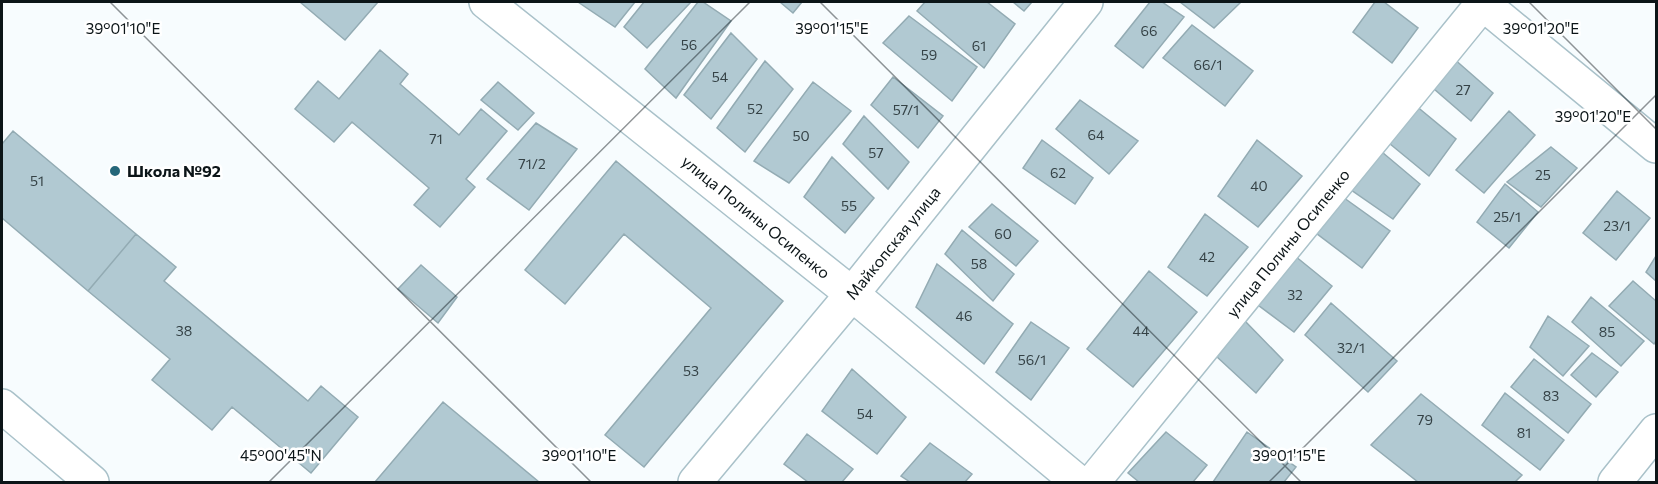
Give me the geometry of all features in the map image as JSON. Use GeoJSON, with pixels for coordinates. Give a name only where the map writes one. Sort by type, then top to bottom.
{"type":"FeatureCollection","features":[{"type":"Feature","properties":{"kind":"street","name":"улица Полины Осипенко"},"geometry":{"type":"LineString","coordinates":[[486,2],[852,294],[1078,483]]}},
{"type":"Feature","properties":{"kind":"street","name":"Майкопская улица"},"geometry":{"type":"LineString","coordinates":[[695,483],[852,294],[1086,2]]}},
{"type":"Feature","properties":{"kind":"street","name":"улица Полины Осипенко"},"geometry":{"type":"LineString","coordinates":[[1093,483],[1482,2]]}},
{"type":"Feature","properties":{"kind":"street"},"geometry":{"type":"LineString","coordinates":[[1482,2],[1656,146]]}},
{"type":"Feature","properties":{"kind":"street"},"geometry":{"type":"LineString","coordinates":[[2,406],[92,483]]}},
{"type":"Feature","properties":{"kind":"street"},"geometry":{"type":"LineString","coordinates":[[1615,483],[1656,431]]}},
{"type":"Feature","properties":{"kind":"building"},"geometry":{"type":"Polygon","coordinates":[[[300,2],[378,2],[345,40],[300,2]]]}},
{"type":"Feature","properties":{"kind":"building"},"geometry":{"type":"Polygon","coordinates":[[[578,2],[635,2],[615,27],[578,2]]]}},
{"type":"Feature","properties":{"kind":"building"},"geometry":{"type":"Polygon","coordinates":[[[644,2],[691,2],[647,48],[624,27],[644,2]]]}},
{"type":"Feature","properties":{"kind":"building"},"geometry":{"type":"Polygon","coordinates":[[[698,2],[703,2],[731,21],[676,98],[645,69],[698,2]]]}},
{"type":"Feature","properties":{"kind":"building"},"geometry":{"type":"Polygon","coordinates":[[[780,2],[802,2],[793,13],[780,2]]]}},
{"type":"Feature","properties":{"kind":"building"},"geometry":{"type":"Polygon","coordinates":[[[925,2],[987,2],[1015,24],[984,68],[917,11],[925,2]]]}},
{"type":"Feature","properties":{"kind":"building"},"geometry":{"type":"Polygon","coordinates":[[[1013,2],[1032,2],[1024,11],[1013,2]]]}},
{"type":"Feature","properties":{"kind":"building"},"geometry":{"type":"Polygon","coordinates":[[[1150,2],[1162,2],[1184,17],[1143,68],[1115,46],[1150,2]]]}},
{"type":"Feature","properties":{"kind":"building"},"geometry":{"type":"Polygon","coordinates":[[[1180,2],[1241,2],[1214,28],[1180,2]]]}},
{"type":"Feature","properties":{"kind":"building"},"geometry":{"type":"Polygon","coordinates":[[[1375,2],[1384,2],[1418,28],[1392,63],[1353,32],[1375,2]]]}},
{"type":"Feature","properties":{"kind":"building"},"geometry":{"type":"Polygon","coordinates":[[[909,16],[977,67],[952,101],[883,43],[909,16]]]}},
{"type":"Feature","properties":{"kind":"building"},"geometry":{"type":"Polygon","coordinates":[[[1192,25],[1253,71],[1225,106],[1163,58],[1192,25]]]}},
{"type":"Feature","properties":{"kind":"building"},"geometry":{"type":"Polygon","coordinates":[[[731,33],[757,59],[711,119],[684,95],[731,33]]]}},
{"type":"Feature","properties":{"kind":"building"},"geometry":{"type":"Polygon","coordinates":[[[380,50],[408,74],[400,84],[459,135],[481,109],[507,131],[466,179],[475,187],[440,227],[414,205],[429,188],[352,122],[334,142],[295,109],[318,81],[339,99],[380,50]]]}},
{"type":"Feature","properties":{"kind":"building"},"geometry":{"type":"Polygon","coordinates":[[[1453,58],[1493,93],[1471,121],[1433,88],[1453,58]]]}},
{"type":"Feature","properties":{"kind":"building"},"geometry":{"type":"Polygon","coordinates":[[[765,61],[793,89],[745,152],[717,128],[765,61]]]}},
{"type":"Feature","properties":{"kind":"building"},"geometry":{"type":"Polygon","coordinates":[[[893,77],[943,116],[918,148],[871,105],[893,77]]]}},
{"type":"Feature","properties":{"kind":"building"},"geometry":{"type":"Polygon","coordinates":[[[498,82],[534,113],[518,130],[481,100],[498,82]]]}},
{"type":"Feature","properties":{"kind":"building"},"geometry":{"type":"Polygon","coordinates":[[[813,82],[851,111],[789,183],[754,161],[813,82]]]}},
{"type":"Feature","properties":{"kind":"building"},"geometry":{"type":"Polygon","coordinates":[[[1080,100],[1138,141],[1109,174],[1056,129],[1080,100]]]}},
{"type":"Feature","properties":{"kind":"building"},"geometry":{"type":"Polygon","coordinates":[[[1415,105],[1456,139],[1429,176],[1384,139],[1415,105]]]}},
{"type":"Feature","properties":{"kind":"building"},"geometry":{"type":"Polygon","coordinates":[[[1509,111],[1535,135],[1484,193],[1456,170],[1509,111]]]}},
{"type":"Feature","properties":{"kind":"building"},"geometry":{"type":"Polygon","coordinates":[[[864,116],[909,162],[888,189],[843,144],[864,116]]]}},
{"type":"Feature","properties":{"kind":"building"},"geometry":{"type":"Polygon","coordinates":[[[536,123],[577,149],[529,210],[487,179],[536,123]]]}},
{"type":"Feature","properties":{"kind":"building"},"geometry":{"type":"Polygon","coordinates":[[[13,131],[136,234],[88,291],[2,218],[2,144],[13,131]]]}},
{"type":"Feature","properties":{"kind":"building"},"geometry":{"type":"Polygon","coordinates":[[[1042,140],[1093,178],[1075,204],[1023,168],[1042,140]]]}},
{"type":"Feature","properties":{"kind":"building"},"geometry":{"type":"Polygon","coordinates":[[[1257,140],[1302,176],[1258,227],[1218,196],[1257,140]]]}},
{"type":"Feature","properties":{"kind":"building"},"geometry":{"type":"Polygon","coordinates":[[[1376,147],[1420,184],[1393,219],[1344,185],[1376,147]]]}},
{"type":"Feature","properties":{"kind":"building"},"geometry":{"type":"Polygon","coordinates":[[[1551,147],[1577,168],[1541,207],[1507,182],[1551,147]]]}},
{"type":"Feature","properties":{"kind":"building"},"geometry":{"type":"Polygon","coordinates":[[[832,157],[874,198],[845,233],[804,197],[832,157]]]}},
{"type":"Feature","properties":{"kind":"building"},"geometry":{"type":"Polygon","coordinates":[[[616,161],[783,301],[644,467],[605,435],[711,308],[624,234],[565,304],[525,270],[616,161]]]}},
{"type":"Feature","properties":{"kind":"building"},"geometry":{"type":"Polygon","coordinates":[[[1505,184],[1538,212],[1509,248],[1477,222],[1505,184]]]}},
{"type":"Feature","properties":{"kind":"building"},"geometry":{"type":"Polygon","coordinates":[[[1617,191],[1650,218],[1616,260],[1583,233],[1617,191]]]}},
{"type":"Feature","properties":{"kind":"building"},"geometry":{"type":"Polygon","coordinates":[[[1340,195],[1390,231],[1362,268],[1312,230],[1340,195]]]}},
{"type":"Feature","properties":{"kind":"building"},"geometry":{"type":"Polygon","coordinates":[[[992,204],[1038,241],[1016,266],[969,227],[992,204]]]}},
{"type":"Feature","properties":{"kind":"building"},"geometry":{"type":"Polygon","coordinates":[[[1205,214],[1248,247],[1207,296],[1168,267],[1205,214]]]}},
{"type":"Feature","properties":{"kind":"building"},"geometry":{"type":"Polygon","coordinates":[[[962,230],[1014,274],[993,301],[945,254],[962,230]]]}},
{"type":"Feature","properties":{"kind":"building"},"geometry":{"type":"Polygon","coordinates":[[[136,234],[176,267],[164,281],[308,401],[321,386],[358,417],[311,473],[232,407],[212,430],[152,380],[170,359],[88,291],[136,234]]]}},
{"type":"Feature","properties":{"kind":"building"},"geometry":{"type":"Polygon","coordinates":[[[1295,256],[1332,286],[1294,332],[1258,305],[1295,256]]]}},
{"type":"Feature","properties":{"kind":"building"},"geometry":{"type":"Polygon","coordinates":[[[1656,256],[1656,281],[1646,272],[1656,256]]]}},
{"type":"Feature","properties":{"kind":"building"},"geometry":{"type":"Polygon","coordinates":[[[937,264],[1013,324],[984,364],[916,307],[937,264]]]}},
{"type":"Feature","properties":{"kind":"building"},"geometry":{"type":"Polygon","coordinates":[[[421,265],[457,297],[438,323],[398,289],[421,265]]]}},
{"type":"Feature","properties":{"kind":"building"},"geometry":{"type":"Polygon","coordinates":[[[1149,271],[1197,312],[1133,387],[1087,349],[1149,271]]]}},
{"type":"Feature","properties":{"kind":"building"},"geometry":{"type":"Polygon","coordinates":[[[1633,281],[1656,301],[1656,341],[1654,344],[1609,306],[1633,281]]]}},
{"type":"Feature","properties":{"kind":"building"},"geometry":{"type":"Polygon","coordinates":[[[1591,297],[1644,341],[1621,366],[1572,322],[1591,297]]]}},
{"type":"Feature","properties":{"kind":"building"},"geometry":{"type":"Polygon","coordinates":[[[1331,303],[1397,361],[1368,392],[1305,335],[1331,303]]]}},
{"type":"Feature","properties":{"kind":"building"},"geometry":{"type":"Polygon","coordinates":[[[1548,316],[1589,346],[1563,376],[1530,347],[1548,316]]]}},
{"type":"Feature","properties":{"kind":"building"},"geometry":{"type":"Polygon","coordinates":[[[1244,320],[1283,360],[1256,393],[1217,357],[1244,320]]]}},
{"type":"Feature","properties":{"kind":"building"},"geometry":{"type":"Polygon","coordinates":[[[1031,322],[1069,348],[1031,400],[996,372],[1031,322]]]}},
{"type":"Feature","properties":{"kind":"building"},"geometry":{"type":"Polygon","coordinates":[[[1592,353],[1618,372],[1596,397],[1571,375],[1592,353]]]}},
{"type":"Feature","properties":{"kind":"building"},"geometry":{"type":"Polygon","coordinates":[[[1534,359],[1591,404],[1568,433],[1511,387],[1534,359]]]}},
{"type":"Feature","properties":{"kind":"building"},"geometry":{"type":"Polygon","coordinates":[[[852,369],[906,417],[877,454],[822,411],[852,369]]]}},
{"type":"Feature","properties":{"kind":"building"},"geometry":{"type":"Polygon","coordinates":[[[1505,393],[1564,440],[1540,470],[1482,425],[1505,393]]]}},
{"type":"Feature","properties":{"kind":"building"},"geometry":{"type":"Polygon","coordinates":[[[1421,394],[1522,475],[1515,482],[1418,482],[1371,445],[1421,394]]]}},
{"type":"Feature","properties":{"kind":"building"},"geometry":{"type":"Polygon","coordinates":[[[443,402],[539,482],[375,482],[443,402]]]}},
{"type":"Feature","properties":{"kind":"building"},"geometry":{"type":"Polygon","coordinates":[[[1166,432],[1207,465],[1193,482],[1139,482],[1128,473],[1166,432]]]}},
{"type":"Feature","properties":{"kind":"building"},"geometry":{"type":"Polygon","coordinates":[[[1247,432],[1296,467],[1284,482],[1213,482],[1247,432]]]}},
{"type":"Feature","properties":{"kind":"building"},"geometry":{"type":"Polygon","coordinates":[[[807,434],[853,469],[842,482],[808,482],[784,464],[807,434]]]}},
{"type":"Feature","properties":{"kind":"building"},"geometry":{"type":"Polygon","coordinates":[[[930,443],[972,474],[965,482],[910,482],[901,476],[930,443]]]}},
{"type":"Feature","properties":{"kind":"place","name":"Школа №92"},"geometry":{"type":"Point","coordinates":[115,171]}}]}
